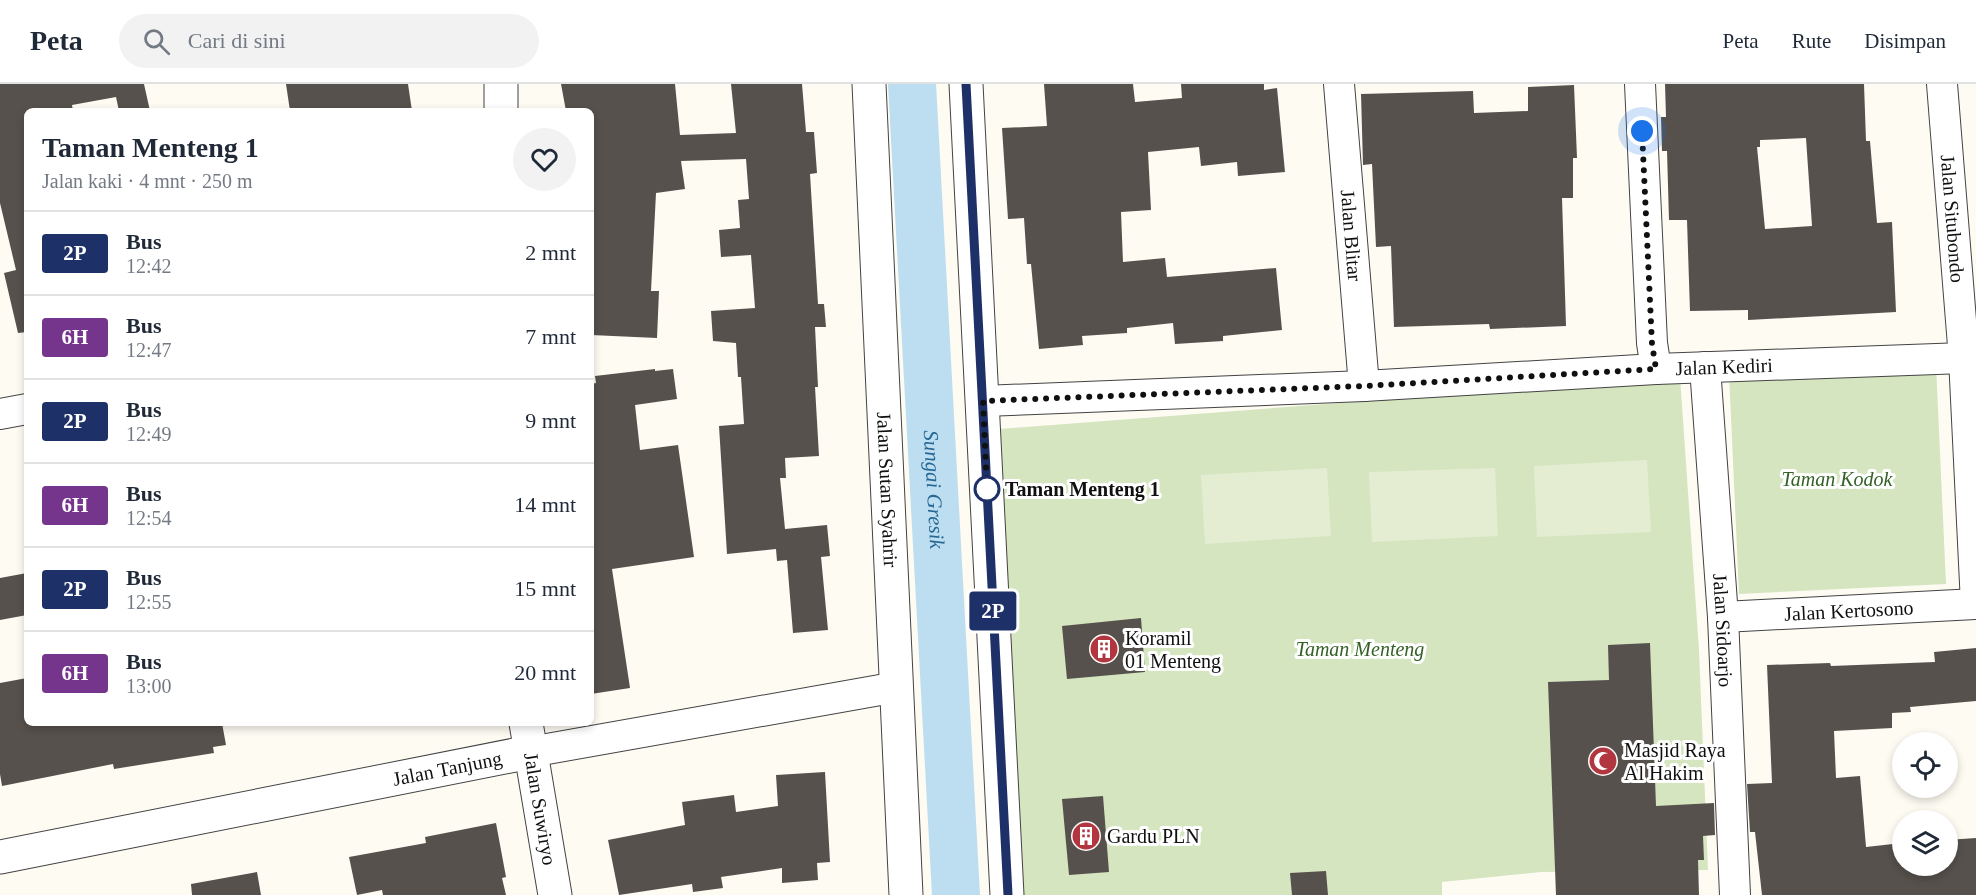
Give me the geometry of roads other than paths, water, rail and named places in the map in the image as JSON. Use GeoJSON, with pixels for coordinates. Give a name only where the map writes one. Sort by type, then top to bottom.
{"type":"FeatureCollection","features":[{"type":"Feature","properties":{"kind":"street"},"geometry":{"type":"LineString","coordinates":[[501,84],[501,108]]}},
{"type":"Feature","properties":{"kind":"street","name":"Jalan Sutan Syahrir"},"geometry":{"type":"LineString","coordinates":[[869,84],[906,895]]}},
{"type":"Feature","properties":{"kind":"street"},"geometry":{"type":"LineString","coordinates":[[966,84],[1008,895]]}},
{"type":"Feature","properties":{"kind":"street","name":"Jalan Blitar"},"geometry":{"type":"LineString","coordinates":[[1339,84],[1364,386]]}},
{"type":"Feature","properties":{"kind":"street"},"geometry":{"type":"LineString","coordinates":[[1640,84],[1652,344],[1656,369]]}},
{"type":"Feature","properties":{"kind":"street","name":"Jalan Situbondo"},"geometry":{"type":"LineString","coordinates":[[1942,84],[1964,358],[1976,604]]}},
{"type":"Feature","properties":{"kind":"street","name":"Jalan Kediri"},"geometry":{"type":"LineString","coordinates":[[983,401],[1364,386],[1656,369],[1964,358]]}},
{"type":"Feature","properties":{"kind":"street","name":"Jalan Sidoarjo"},"geometry":{"type":"LineString","coordinates":[[1705,367],[1723,617],[1736,895]]}},
{"type":"Feature","properties":{"kind":"street"},"geometry":{"type":"LineString","coordinates":[[0,414],[24,410]]}},
{"type":"Feature","properties":{"kind":"street","name":"Jalan Kertosono"},"geometry":{"type":"LineString","coordinates":[[1723,617],[1976,604]]}},
{"type":"Feature","properties":{"kind":"street","name":"Jalan Tanjung"},"geometry":{"type":"LineString","coordinates":[[0,858],[528,737],[897,687]]}},
{"type":"Feature","properties":{"kind":"street","name":"Jalan Suwiryo"},"geometry":{"type":"LineString","coordinates":[[528,737],[555,895]]}},
{"type":"Feature","properties":{"kind":"waterway","name":"Sungai Gresik"},"geometry":{"type":"LineString","coordinates":[[912,84],[956,895]]}},
{"type":"Feature","properties":{"kind":"place","name":"Taman Menteng 1"},"geometry":{"type":"Point","coordinates":[987,489]}},
{"type":"Feature","properties":{"kind":"place","name":"Koramil 01 Menteng"},"geometry":{"type":"Point","coordinates":[1104,649]}},
{"type":"Feature","properties":{"kind":"place","name":"Masjid Raya Al Hakim"},"geometry":{"type":"Point","coordinates":[1603,761]}},
{"type":"Feature","properties":{"kind":"place","name":"Gardu PLN"},"geometry":{"type":"Point","coordinates":[1086,836]}},
{"type":"Feature","properties":{"kind":"park label","name":"Taman Kodok"},"geometry":{"type":"Point","coordinates":[1837,479]}},
{"type":"Feature","properties":{"kind":"park label","name":"Taman Menteng"},"geometry":{"type":"Point","coordinates":[1360,649]}}]}
